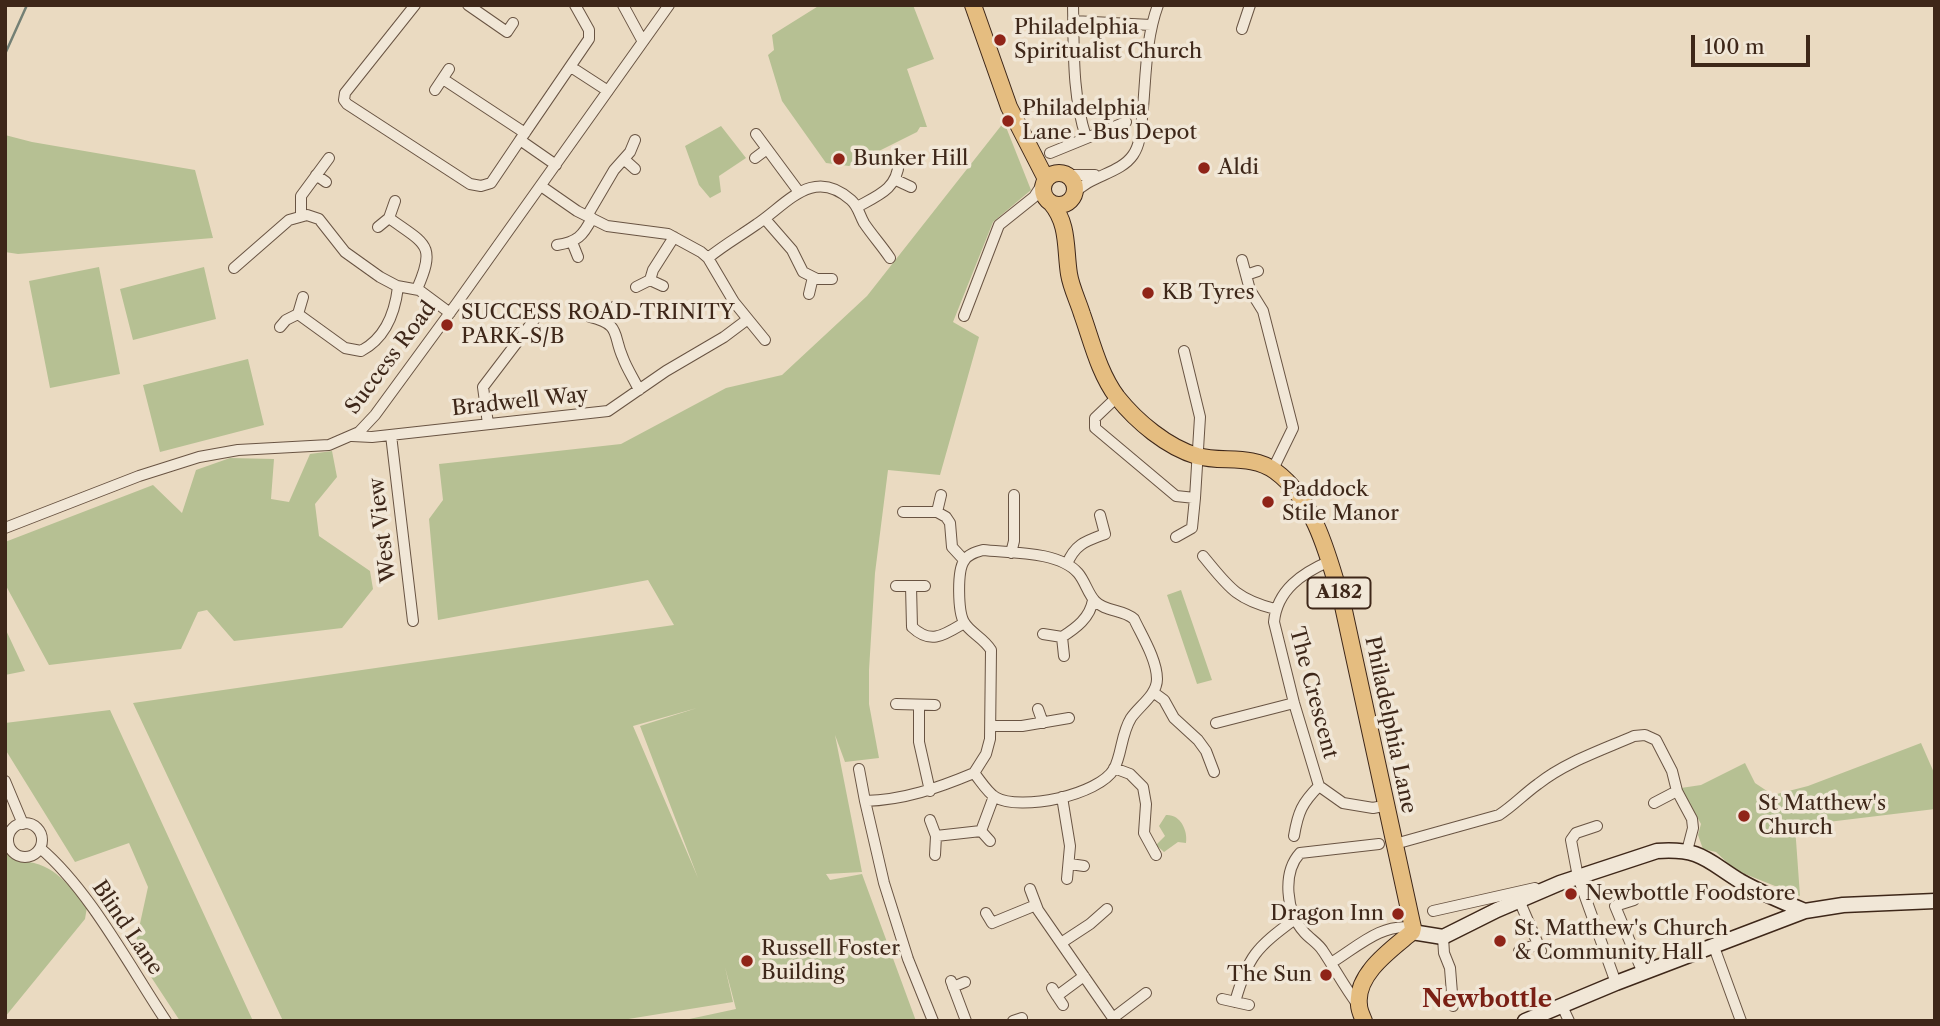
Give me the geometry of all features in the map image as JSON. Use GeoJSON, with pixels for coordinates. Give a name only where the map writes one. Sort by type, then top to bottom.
{"type":"FeatureCollection","features":[{"type":"Feature","properties":{"kind":"main road","name":"Philadelphia Lane"},"geometry":{"type":"LineString","coordinates":[[973,5],[1009,107],[1032,149],[1053,177],[1074,182],[1066,240]]}},
{"type":"Feature","properties":{"kind":"main road","name":"Philadelphia Lane"},"geometry":{"type":"LineString","coordinates":[[1053,177],[1043,192],[1062,219],[1069,276],[1103,375],[1117,397],[1145,425],[1173,446],[1199,456],[1252,461],[1273,470],[1303,499],[1330,561],[1343,606],[1388,805],[1387,844],[1412,930]]}},
{"type":"Feature","properties":{"kind":"main road"},"geometry":{"type":"LineString","coordinates":[[1049,202],[1060,205],[1073,196]]}},
{"type":"Feature","properties":{"kind":"main road"},"geometry":{"type":"LineString","coordinates":[[1361,1013],[1360,991],[1367,975],[1412,930]]}},
{"type":"Feature","properties":{"kind":"street"},"geometry":{"type":"LineString","coordinates":[[415,5],[345,93],[344,100],[470,184],[481,186],[491,183],[589,39],[589,30],[575,5]]}},
{"type":"Feature","properties":{"kind":"street"},"geometry":{"type":"LineString","coordinates":[[468,5],[507,32]]}},
{"type":"Feature","properties":{"kind":"street"},"geometry":{"type":"LineString","coordinates":[[623,5],[642,40]]}},
{"type":"Feature","properties":{"kind":"street","name":"Success Road"},"geometry":{"type":"LineString","coordinates":[[5,528],[139,476],[199,457],[238,450],[329,445],[359,432],[375,415],[450,313],[669,5]]}},
{"type":"Feature","properties":{"kind":"street"},"geometry":{"type":"LineString","coordinates":[[1073,5],[1073,70],[1079,115],[1086,137]]}},
{"type":"Feature","properties":{"kind":"street"},"geometry":{"type":"LineString","coordinates":[[1073,196],[1081,185],[1124,163],[1132,156],[1139,141],[1151,25],[1158,5]]}},
{"type":"Feature","properties":{"kind":"street"},"geometry":{"type":"LineString","coordinates":[[1242,29],[1250,5]]}},
{"type":"Feature","properties":{"kind":"street"},"geometry":{"type":"LineString","coordinates":[[1073,21],[1151,25]]}},
{"type":"Feature","properties":{"kind":"street"},"geometry":{"type":"LineString","coordinates":[[571,67],[608,91]]}},
{"type":"Feature","properties":{"kind":"street"},"geometry":{"type":"LineString","coordinates":[[435,90],[449,69]]}},
{"type":"Feature","properties":{"kind":"street"},"geometry":{"type":"LineString","coordinates":[[443,79],[523,136],[556,164]]}},
{"type":"Feature","properties":{"kind":"street"},"geometry":{"type":"LineString","coordinates":[[1050,153],[1126,122]]}},
{"type":"Feature","properties":{"kind":"street"},"geometry":{"type":"LineString","coordinates":[[756,134],[799,192]]}},
{"type":"Feature","properties":{"kind":"street"},"geometry":{"type":"LineString","coordinates":[[557,245],[572,242],[582,236],[614,170],[625,160],[635,140]]}},
{"type":"Feature","properties":{"kind":"street"},"geometry":{"type":"LineString","coordinates":[[755,158],[767,149]]}},
{"type":"Feature","properties":{"kind":"street"},"geometry":{"type":"LineString","coordinates":[[301,215],[301,196],[329,158]]}},
{"type":"Feature","properties":{"kind":"street"},"geometry":{"type":"LineString","coordinates":[[625,160],[635,169]]}},
{"type":"Feature","properties":{"kind":"street"},"geometry":{"type":"LineString","coordinates":[[857,207],[896,180],[899,162]]}},
{"type":"Feature","properties":{"kind":"street"},"geometry":{"type":"LineString","coordinates":[[964,316],[999,225],[1034,197],[1053,177],[1099,175]]}},
{"type":"Feature","properties":{"kind":"street"},"geometry":{"type":"LineString","coordinates":[[316,176],[326,182]]}},
{"type":"Feature","properties":{"kind":"street"},"geometry":{"type":"LineString","coordinates":[[896,180],[911,187]]}},
{"type":"Feature","properties":{"kind":"street"},"geometry":{"type":"LineString","coordinates":[[541,186],[589,217],[614,228],[655,232],[674,237],[708,258],[734,302],[765,340]]}},
{"type":"Feature","properties":{"kind":"street"},"geometry":{"type":"LineString","coordinates":[[708,258],[799,192],[812,187],[832,188],[850,199],[890,258]]}},
{"type":"Feature","properties":{"kind":"street"},"geometry":{"type":"LineString","coordinates":[[378,227],[389,218],[394,201]]}},
{"type":"Feature","properties":{"kind":"street"},"geometry":{"type":"LineString","coordinates":[[1018,210],[1049,202]]}},
{"type":"Feature","properties":{"kind":"street"},"geometry":{"type":"LineString","coordinates":[[234,268],[289,220],[301,215],[319,219],[345,252],[389,284],[417,289],[450,313]]}},
{"type":"Feature","properties":{"kind":"street"},"geometry":{"type":"LineString","coordinates":[[389,218],[422,242],[427,250],[428,265],[417,289]]}},
{"type":"Feature","properties":{"kind":"street"},"geometry":{"type":"LineString","coordinates":[[765,219],[792,250],[803,272],[813,277],[832,279]]}},
{"type":"Feature","properties":{"kind":"street"},"geometry":{"type":"LineString","coordinates":[[636,287],[650,280],[653,270],[674,237]]}},
{"type":"Feature","properties":{"kind":"street"},"geometry":{"type":"LineString","coordinates":[[572,242],[578,257]]}},
{"type":"Feature","properties":{"kind":"street"},"geometry":{"type":"LineString","coordinates":[[1242,260],[1250,290],[1263,311],[1293,428],[1273,470]]}},
{"type":"Feature","properties":{"kind":"street"},"geometry":{"type":"LineString","coordinates":[[1246,275],[1258,271]]}},
{"type":"Feature","properties":{"kind":"street"},"geometry":{"type":"LineString","coordinates":[[809,294],[813,277]]}},
{"type":"Feature","properties":{"kind":"street"},"geometry":{"type":"LineString","coordinates":[[650,280],[663,286]]}},
{"type":"Feature","properties":{"kind":"street"},"geometry":{"type":"LineString","coordinates":[[298,314],[345,348],[361,351],[376,341],[390,320],[398,286]]}},
{"type":"Feature","properties":{"kind":"street"},"geometry":{"type":"LineString","coordinates":[[280,327],[286,320],[298,314],[303,297]]}},
{"type":"Feature","properties":{"kind":"street"},"geometry":{"type":"LineString","coordinates":[[604,321],[614,307]]}},
{"type":"Feature","properties":{"kind":"street"},"geometry":{"type":"LineString","coordinates":[[590,317],[604,321],[616,331],[622,356],[639,390]]}},
{"type":"Feature","properties":{"kind":"street","name":"Bradwell Way"},"geometry":{"type":"LineString","coordinates":[[352,436],[391,435],[608,411],[748,319]]}},
{"type":"Feature","properties":{"kind":"street"},"geometry":{"type":"LineString","coordinates":[[488,424],[483,387],[534,320]]}},
{"type":"Feature","properties":{"kind":"street"},"geometry":{"type":"LineString","coordinates":[[361,351],[362,363]]}},
{"type":"Feature","properties":{"kind":"street"},"geometry":{"type":"LineString","coordinates":[[1176,537],[1192,528],[1199,456],[1200,416],[1184,351]]}},
{"type":"Feature","properties":{"kind":"street"},"geometry":{"type":"LineString","coordinates":[[1117,397],[1095,418],[1095,428],[1176,496],[1195,498]]}},
{"type":"Feature","properties":{"kind":"street","name":"West View"},"geometry":{"type":"LineString","coordinates":[[391,435],[412,621]]}},
{"type":"Feature","properties":{"kind":"street"},"geometry":{"type":"LineString","coordinates":[[937,512],[941,495]]}},
{"type":"Feature","properties":{"kind":"street"},"geometry":{"type":"LineString","coordinates":[[1011,553],[1014,495]]}},
{"type":"Feature","properties":{"kind":"street"},"geometry":{"type":"LineString","coordinates":[[903,512],[937,512],[950,523],[952,547],[964,560]]}},
{"type":"Feature","properties":{"kind":"street"},"geometry":{"type":"LineString","coordinates":[[1067,564],[1072,552],[1086,541],[1110,534],[1100,515]]}},
{"type":"Feature","properties":{"kind":"street"},"geometry":{"type":"LineString","coordinates":[[1014,517],[1027,517]]}},
{"type":"Feature","properties":{"kind":"street"},"geometry":{"type":"LineString","coordinates":[[865,801],[889,800],[930,791],[974,773],[986,754],[992,726],[991,650],[985,640],[964,623],[960,606],[960,570],[964,560],[972,553],[983,550],[1053,558],[1077,572],[1089,589],[1093,600],[1091,609],[1077,628],[1062,638],[1043,634]]}},
{"type":"Feature","properties":{"kind":"street"},"geometry":{"type":"LineString","coordinates":[[1203,556],[1231,590],[1252,603],[1275,609]]}},
{"type":"Feature","properties":{"kind":"street","name":"The Crescent"},"geometry":{"type":"LineString","coordinates":[[1330,561],[1314,568],[1284,591],[1275,609],[1274,622],[1294,703],[1319,786],[1343,803],[1373,808],[1388,805]]}},
{"type":"Feature","properties":{"kind":"street"},"geometry":{"type":"LineString","coordinates":[[897,586],[925,586]]}},
{"type":"Feature","properties":{"kind":"street"},"geometry":{"type":"LineString","coordinates":[[911,586],[912,627],[921,635],[934,637],[964,623]]}},
{"type":"Feature","properties":{"kind":"street"},"geometry":{"type":"LineString","coordinates":[[974,773],[994,796],[1009,802],[1062,797],[1088,789],[1102,781],[1114,768],[1131,719],[1153,692],[1157,680],[1154,666],[1134,619],[1128,614],[1105,608],[1093,600]]}},
{"type":"Feature","properties":{"kind":"street"},"geometry":{"type":"LineString","coordinates":[[1062,638],[1064,656]]}},
{"type":"Feature","properties":{"kind":"street"},"geometry":{"type":"LineString","coordinates":[[1153,692],[1164,699],[1174,718],[1198,740],[1206,751],[1214,772]]}},
{"type":"Feature","properties":{"kind":"street"},"geometry":{"type":"LineString","coordinates":[[1216,723],[1294,703]]}},
{"type":"Feature","properties":{"kind":"street"},"geometry":{"type":"LineString","coordinates":[[896,704],[935,705]]}},
{"type":"Feature","properties":{"kind":"street"},"geometry":{"type":"LineString","coordinates":[[919,705],[919,742],[930,791]]}},
{"type":"Feature","properties":{"kind":"street"},"geometry":{"type":"LineString","coordinates":[[1038,709],[1043,723]]}},
{"type":"Feature","properties":{"kind":"street"},"geometry":{"type":"LineString","coordinates":[[992,726],[1043,723],[1069,718]]}},
{"type":"Feature","properties":{"kind":"street"},"geometry":{"type":"LineString","coordinates":[[1361,1013],[1317,943],[1304,932],[1295,919],[1288,879],[1291,862],[1300,853],[1387,844],[1499,815],[1559,771],[1633,736],[1645,735],[1656,740],[1692,819],[1693,828],[1687,851]]}},
{"type":"Feature","properties":{"kind":"street"},"geometry":{"type":"LineString","coordinates":[[1114,768],[1130,774],[1143,787],[1146,804],[1144,833],[1156,855]]}},
{"type":"Feature","properties":{"kind":"street"},"geometry":{"type":"LineString","coordinates":[[859,769],[884,883],[908,960],[933,1021]]}},
{"type":"Feature","properties":{"kind":"street"},"geometry":{"type":"LineString","coordinates":[[5,781],[11,794],[18,826]]}},
{"type":"Feature","properties":{"kind":"street"},"geometry":{"type":"LineString","coordinates":[[1294,836],[1297,815],[1305,800],[1319,786]]}},
{"type":"Feature","properties":{"kind":"street"},"geometry":{"type":"LineString","coordinates":[[1654,803],[1677,791]]}},
{"type":"Feature","properties":{"kind":"street"},"geometry":{"type":"LineString","coordinates":[[981,831],[994,796]]}},
{"type":"Feature","properties":{"kind":"street"},"geometry":{"type":"LineString","coordinates":[[1062,797],[1069,836],[1070,864],[1066,878]]}},
{"type":"Feature","properties":{"kind":"street"},"geometry":{"type":"LineString","coordinates":[[930,820],[936,836],[935,855]]}},
{"type":"Feature","properties":{"kind":"street"},"geometry":{"type":"LineString","coordinates":[[5,859],[31,853],[41,837],[39,830],[31,824],[18,826],[7,841],[11,850],[31,853]]}},
{"type":"Feature","properties":{"kind":"street"},"geometry":{"type":"LineString","coordinates":[[1597,826],[1576,833],[1570,840],[1578,877],[1616,983]]}},
{"type":"Feature","properties":{"kind":"street"},"geometry":{"type":"LineString","coordinates":[[936,836],[981,831]]}},
{"type":"Feature","properties":{"kind":"street"},"geometry":{"type":"LineString","coordinates":[[981,831],[990,841]]}},
{"type":"Feature","properties":{"kind":"street"},"geometry":{"type":"LineString","coordinates":[[1148,841],[1159,833]]}},
{"type":"Feature","properties":{"kind":"street"},"geometry":{"type":"LineString","coordinates":[[1331,964],[1385,930],[1401,926],[1443,937],[1560,883],[1657,851],[1687,851],[1709,859],[1766,895],[1805,911]]}},
{"type":"Feature","properties":{"kind":"street","name":"Blind Lane"},"geometry":{"type":"LineString","coordinates":[[31,853],[53,859],[79,891],[166,1021]]}},
{"type":"Feature","properties":{"kind":"street"},"geometry":{"type":"LineString","coordinates":[[1070,864],[1084,866]]}},
{"type":"Feature","properties":{"kind":"street"},"geometry":{"type":"LineString","coordinates":[[1433,911],[1560,883]]}},
{"type":"Feature","properties":{"kind":"street"},"geometry":{"type":"LineString","coordinates":[[1030,890],[1036,905],[1114,1019],[1139,995]]}},
{"type":"Feature","properties":{"kind":"street"},"geometry":{"type":"LineString","coordinates":[[1766,895],[1769,910],[1767,926]]}},
{"type":"Feature","properties":{"kind":"street"},"geometry":{"type":"LineString","coordinates":[[1519,900],[1539,947],[1519,951]]}},
{"type":"Feature","properties":{"kind":"street"},"geometry":{"type":"LineString","coordinates":[[1634,900],[1615,906],[1643,973]]}},
{"type":"Feature","properties":{"kind":"street"},"geometry":{"type":"LineString","coordinates":[[1525,1021],[1805,911],[1843,905],[1935,901]]}},
{"type":"Feature","properties":{"kind":"street"},"geometry":{"type":"LineString","coordinates":[[986,913],[993,927],[1036,905]]}},
{"type":"Feature","properties":{"kind":"street"},"geometry":{"type":"LineString","coordinates":[[1061,943],[1107,909]]}},
{"type":"Feature","properties":{"kind":"street"},"geometry":{"type":"LineString","coordinates":[[1235,1002],[1244,970],[1263,942],[1295,919]]}},
{"type":"Feature","properties":{"kind":"street"},"geometry":{"type":"LineString","coordinates":[[1443,937],[1444,953],[1450,968],[1452,1006]]}},
{"type":"Feature","properties":{"kind":"street"},"geometry":{"type":"LineString","coordinates":[[1714,947],[1737,1020]]}},
{"type":"Feature","properties":{"kind":"street"},"geometry":{"type":"LineString","coordinates":[[1057,996],[1084,976]]}},
{"type":"Feature","properties":{"kind":"street"},"geometry":{"type":"LineString","coordinates":[[965,982],[952,984],[966,1021]]}},
{"type":"Feature","properties":{"kind":"street"},"geometry":{"type":"LineString","coordinates":[[1222,999],[1249,1005]]}},
{"type":"Feature","properties":{"kind":"street"},"geometry":{"type":"LineString","coordinates":[[1562,1006],[1569,1021]]}},
{"type":"Feature","properties":{"kind":"green space"},"geometry":{"type":"Polygon","coordinates":[[[820,5],[913,5],[934,59],[907,69],[927,127],[920,127],[917,132],[849,166],[826,163],[782,101],[768,55],[774,50],[772,35],[820,5]]]}},
{"type":"Feature","properties":{"kind":"green space"},"geometry":{"type":"Polygon","coordinates":[[[1004,122],[1031,190],[993,222],[953,322],[979,337],[940,475],[888,470],[875,573],[869,670],[869,704],[879,758],[845,762],[835,735],[862,872],[826,874],[830,880],[862,874],[916,1021],[680,1021],[736,1009],[725,967],[733,1002],[616,1021],[283,1021],[133,703],[674,625],[648,580],[438,620],[429,519],[443,500],[439,464],[621,444],[726,388],[782,375],[867,296],[1004,122]],[[697,708],[633,726],[698,878],[640,726],[697,708]]]}},
{"type":"Feature","properties":{"kind":"green space"},"geometry":{"type":"Polygon","coordinates":[[[721,126],[746,158],[719,176],[721,192],[710,198],[699,185],[685,146],[721,126]]]}},
{"type":"Feature","properties":{"kind":"green space"},"geometry":{"type":"Polygon","coordinates":[[[5,135],[195,170],[213,238],[18,254],[5,252],[5,135]]]}},
{"type":"Feature","properties":{"kind":"green space"},"geometry":{"type":"Polygon","coordinates":[[[99,267],[120,374],[50,388],[29,281],[99,267]]]}},
{"type":"Feature","properties":{"kind":"green space"},"geometry":{"type":"Polygon","coordinates":[[[204,267],[216,319],[133,340],[120,289],[204,267]]]}},
{"type":"Feature","properties":{"kind":"green space"},"geometry":{"type":"Polygon","coordinates":[[[248,359],[264,425],[160,452],[143,385],[248,359]]]}},
{"type":"Feature","properties":{"kind":"green space"},"geometry":{"type":"Polygon","coordinates":[[[332,451],[337,477],[315,504],[319,536],[370,571],[373,589],[342,628],[234,641],[207,610],[198,612],[181,649],[49,665],[5,584],[5,542],[153,485],[182,513],[196,470],[230,458],[274,459],[271,499],[289,502],[310,454],[332,451]]]}},
{"type":"Feature","properties":{"kind":"green space"},"geometry":{"type":"Polygon","coordinates":[[[1181,590],[1212,680],[1197,684],[1167,595],[1181,590]]]}},
{"type":"Feature","properties":{"kind":"green space"},"geometry":{"type":"Polygon","coordinates":[[[5,628],[25,671],[5,675],[5,628]]]}},
{"type":"Feature","properties":{"kind":"green space"},"geometry":{"type":"Polygon","coordinates":[[[110,710],[253,1021],[180,1021],[134,951],[148,887],[129,843],[75,862],[5,749],[5,723],[110,710]]]}},
{"type":"Feature","properties":{"kind":"green space"},"geometry":{"type":"Polygon","coordinates":[[[1921,743],[1935,775],[1935,809],[1795,826],[1800,896],[1735,870],[1716,852],[1703,849],[1698,835],[1701,824],[1681,788],[1701,785],[1745,763],[1755,783],[1773,795],[1808,786],[1921,743]]]}},
{"type":"Feature","properties":{"kind":"green space"},"geometry":{"type":"Polygon","coordinates":[[[1166,815],[1179,820],[1184,828],[1186,843],[1178,842],[1164,852],[1156,845],[1165,836],[1159,826],[1166,815]]]}},
{"type":"Feature","properties":{"kind":"green space"},"geometry":{"type":"Polygon","coordinates":[[[5,842],[16,861],[39,865],[57,874],[87,907],[85,919],[5,1017],[5,842]]]}},
{"type":"Feature","properties":{"kind":"waterway"},"geometry":{"type":"LineString","coordinates":[[5,54],[27,5]]}},
{"type":"Feature","properties":{"kind":"place","name":"Philadelphia Spiritualist Church"},"geometry":{"type":"Point","coordinates":[1000,40]}},
{"type":"Feature","properties":{"kind":"place","name":"Philadelphia Lane - Bus Depot"},"geometry":{"type":"Point","coordinates":[1008,121]}},
{"type":"Feature","properties":{"kind":"place","name":"Bunker Hill"},"geometry":{"type":"Point","coordinates":[839,159]}},
{"type":"Feature","properties":{"kind":"place","name":"Aldi"},"geometry":{"type":"Point","coordinates":[1204,168]}},
{"type":"Feature","properties":{"kind":"place","name":"KB Tyres"},"geometry":{"type":"Point","coordinates":[1148,293]}},
{"type":"Feature","properties":{"kind":"place","name":"SUCCESS ROAD-TRINITY PARK-S/B"},"geometry":{"type":"Point","coordinates":[447,325]}},
{"type":"Feature","properties":{"kind":"place","name":"Paddock Stile Manor"},"geometry":{"type":"Point","coordinates":[1268,502]}},
{"type":"Feature","properties":{"kind":"place","name":"St Matthew's Church"},"geometry":{"type":"Point","coordinates":[1744,816]}},
{"type":"Feature","properties":{"kind":"place","name":"Newbottle Foodstore"},"geometry":{"type":"Point","coordinates":[1571,894]}},
{"type":"Feature","properties":{"kind":"place","name":"Dragon Inn"},"geometry":{"type":"Point","coordinates":[1398,914]}},
{"type":"Feature","properties":{"kind":"place","name":"St. Matthew's Church & Community Hall"},"geometry":{"type":"Point","coordinates":[1500,941]}},
{"type":"Feature","properties":{"kind":"place","name":"Russell Foster Building"},"geometry":{"type":"Point","coordinates":[747,961]}},
{"type":"Feature","properties":{"kind":"place","name":"The Sun"},"geometry":{"type":"Point","coordinates":[1326,975]}},
{"type":"Feature","properties":{"kind":"district","name":"Newbottle"},"geometry":{"type":"Point","coordinates":[1487,1000]}}]}
